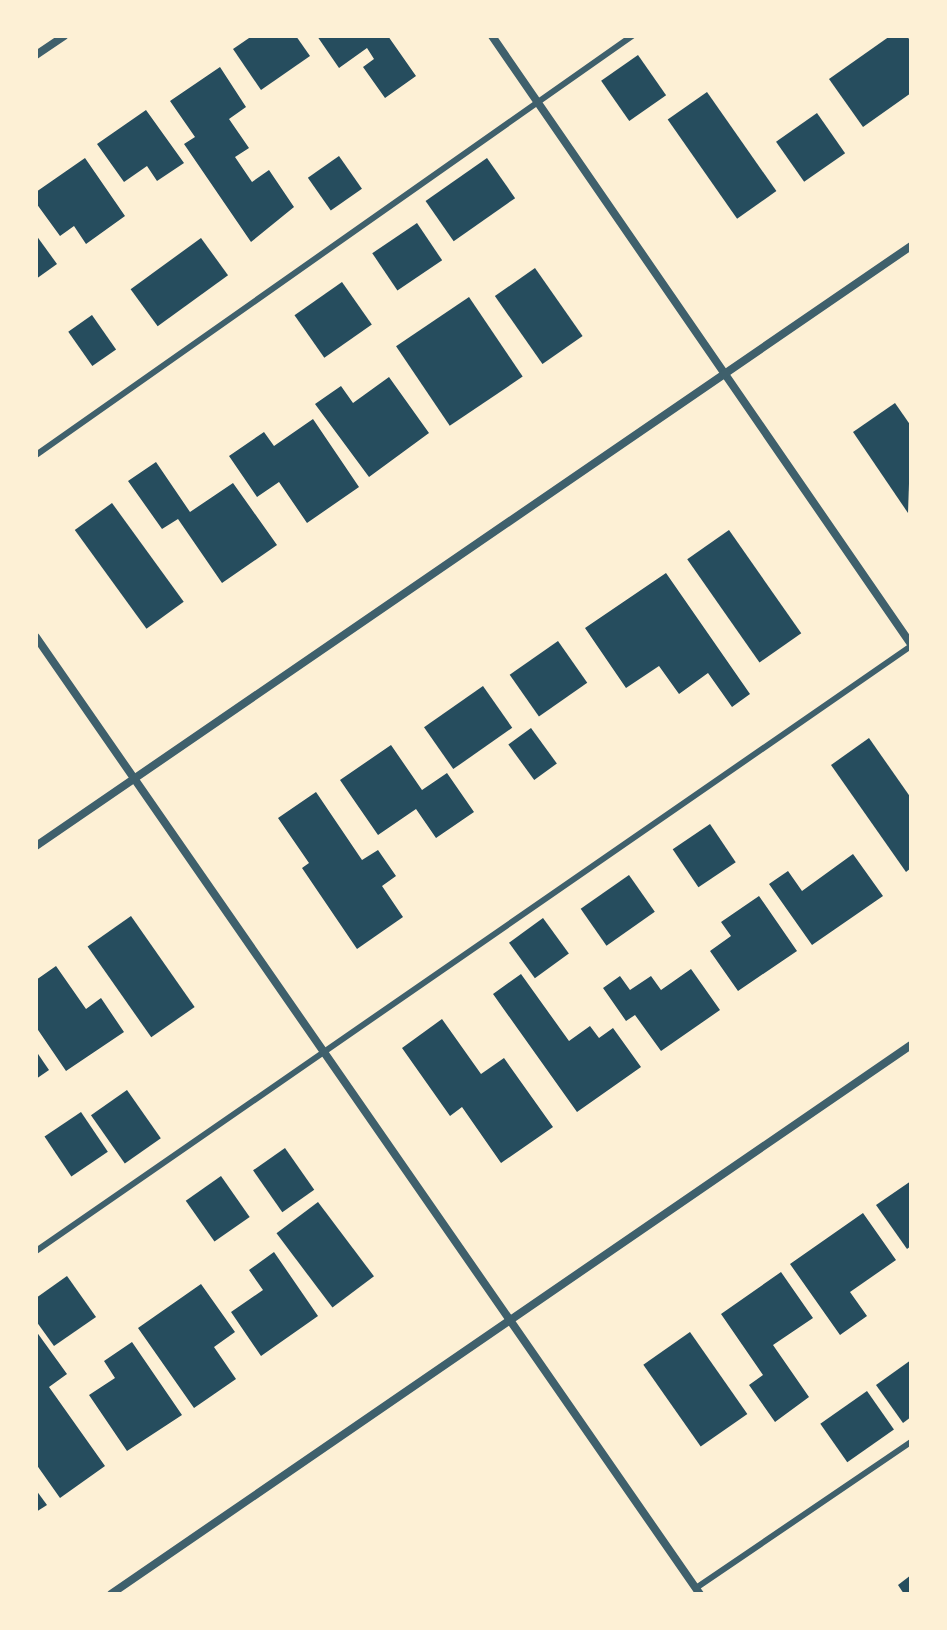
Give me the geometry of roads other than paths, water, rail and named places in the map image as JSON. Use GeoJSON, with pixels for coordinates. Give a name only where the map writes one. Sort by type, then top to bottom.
{"type":"FeatureCollection","features":[{"type":"Feature","properties":{"kind":"street"},"geometry":{"type":"LineString","coordinates":[[36,55],[64,36]]}},
{"type":"Feature","properties":{"kind":"street"},"geometry":{"type":"LineString","coordinates":[[492,36],[911,645]]}},
{"type":"Feature","properties":{"kind":"street"},"geometry":{"type":"LineString","coordinates":[[36,846],[911,246]]}},
{"type":"Feature","properties":{"kind":"street"},"geometry":{"type":"LineString","coordinates":[[36,637],[698,1591]]}},
{"type":"Feature","properties":{"kind":"street"},"geometry":{"type":"LineString","coordinates":[[111,1594],[911,1045]]}},
{"type":"Feature","properties":{"kind":"lane"},"geometry":{"type":"LineString","coordinates":[[36,455],[632,36]]}},
{"type":"Feature","properties":{"kind":"lane"},"geometry":{"type":"LineString","coordinates":[[36,1251],[911,645]]}},
{"type":"Feature","properties":{"kind":"lane"},"geometry":{"type":"LineString","coordinates":[[698,1591],[911,1442]]}}]}
